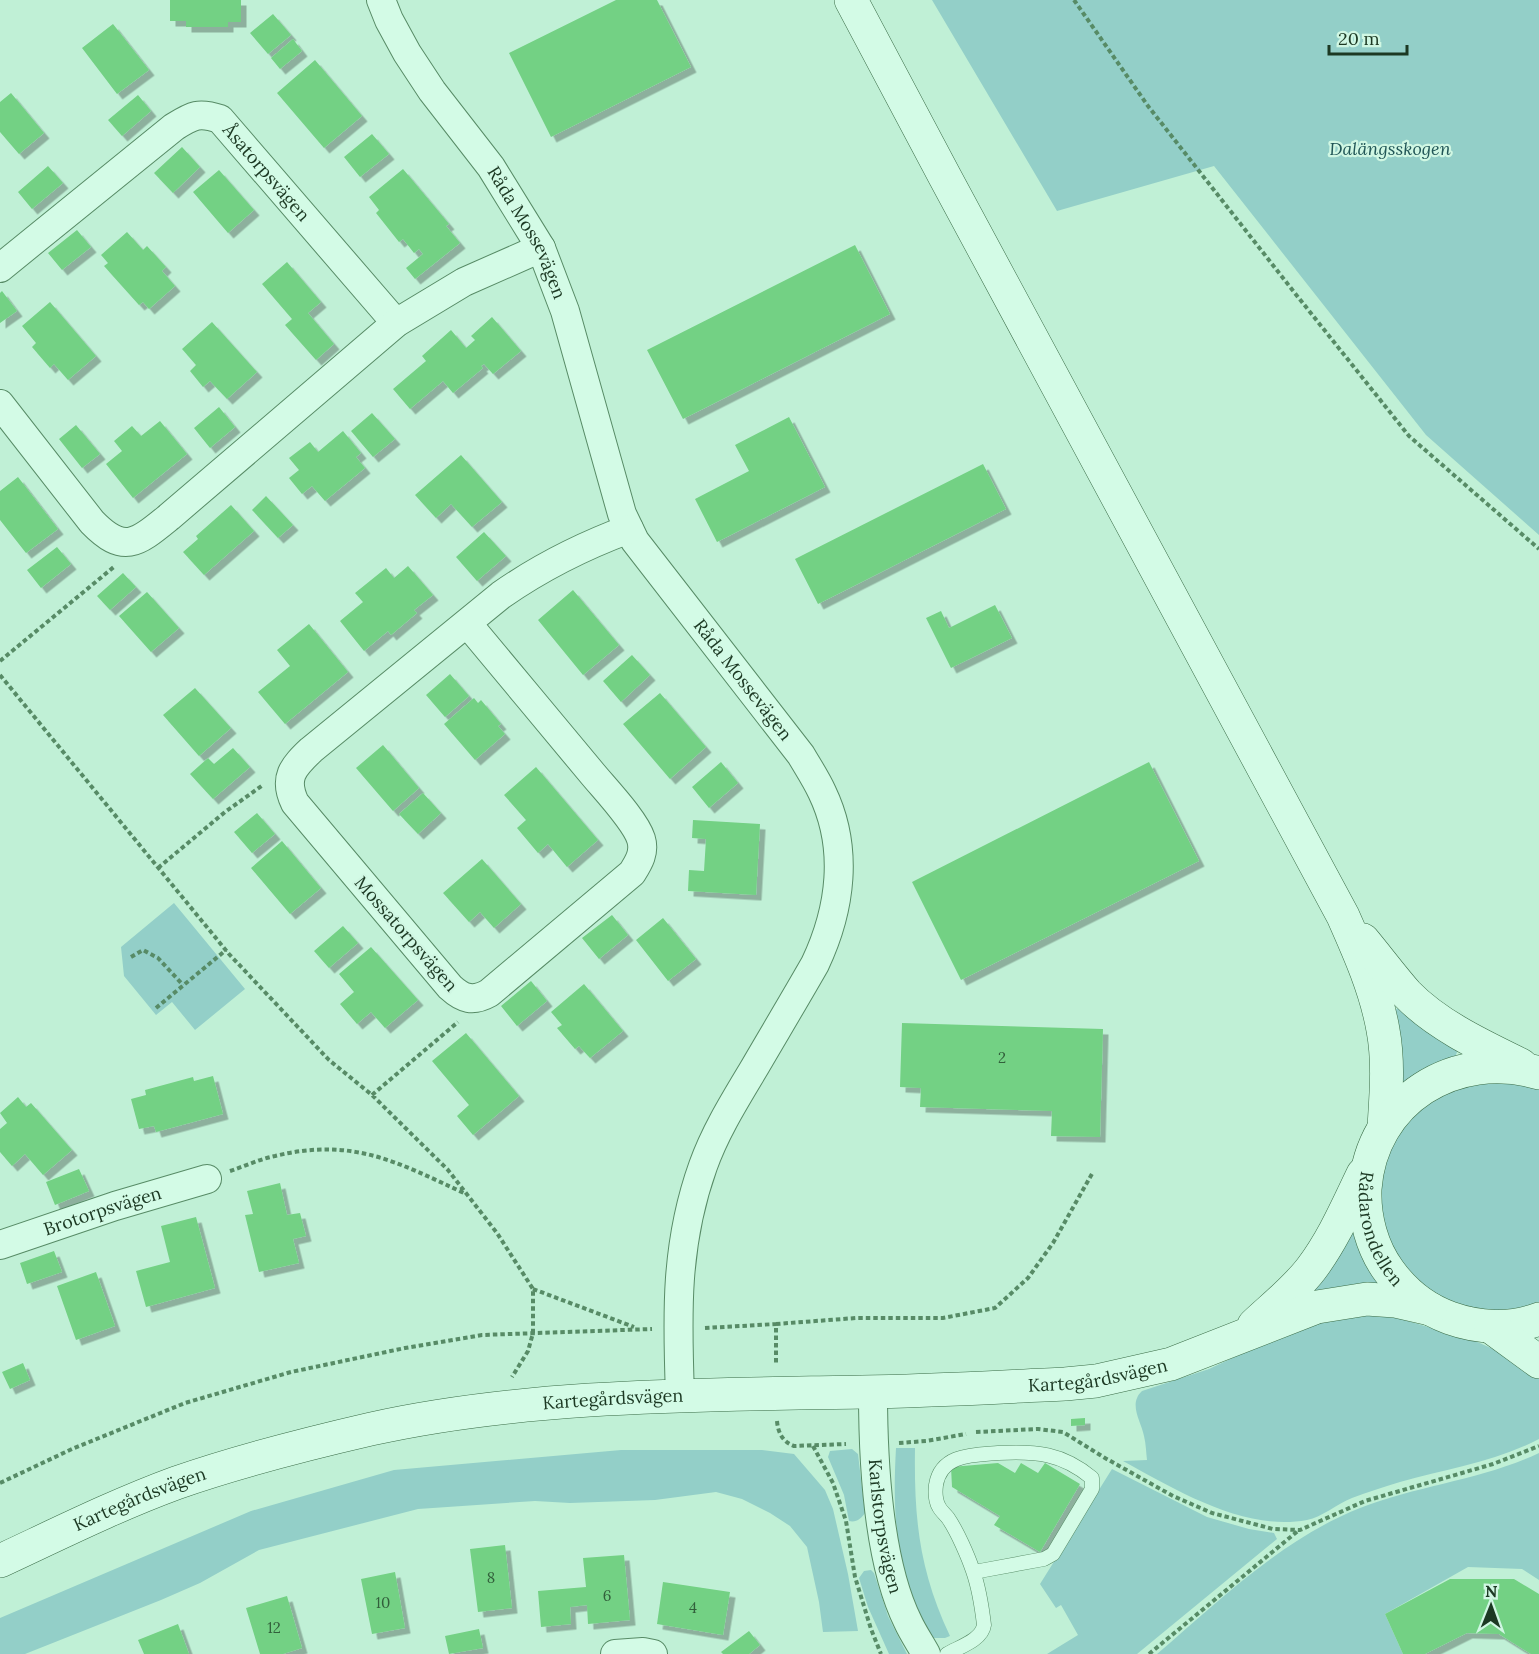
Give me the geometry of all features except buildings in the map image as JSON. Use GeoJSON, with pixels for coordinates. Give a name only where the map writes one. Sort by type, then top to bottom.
{"type":"FeatureCollection","features":[{"type":"Feature","properties":{"kind":"main road"},"geometry":{"type":"LineString","coordinates":[[851,0],[1343,916],[1366,970],[1383,1029],[1387,1078],[1384,1127]]}},
{"type":"Feature","properties":{"kind":"main road"},"geometry":{"type":"LineString","coordinates":[[1343,916],[1408,994],[1429,1013],[1492,1051],[1538,1073]]}},
{"type":"Feature","properties":{"kind":"main road","name":"Rådarondellen"},"geometry":{"type":"LineString","coordinates":[[1538,1073],[1499,1066],[1479,1067],[1460,1071],[1424,1087],[1408,1099],[1384,1127],[1370,1160],[1365,1200],[1367,1222],[1383,1263],[1412,1297],[1430,1309],[1460,1322],[1491,1327],[1539,1319]]}},
{"type":"Feature","properties":{"kind":"main road","name":"Kartegårdsvägen"},"geometry":{"type":"LineString","coordinates":[[1244,1334],[1284,1298],[1310,1270],[1331,1239],[1370,1160]]}},
{"type":"Feature","properties":{"kind":"main road","name":"Kartegårdsvägen"},"geometry":{"type":"LineString","coordinates":[[0,1561],[175,1483],[282,1451],[373,1429],[461,1413],[680,1395],[873,1392],[1096,1381],[1172,1364],[1317,1307],[1367,1299],[1395,1301],[1430,1309]]}},
{"type":"Feature","properties":{"kind":"main road"},"geometry":{"type":"LineString","coordinates":[[1491,1327],[1539,1362]]}},
{"type":"Feature","properties":{"kind":"street","name":"Råda Mossevägen"},"geometry":{"type":"LineString","coordinates":[[381,0],[407,53],[432,91],[491,167],[540,248],[565,311],[622,514],[629,529],[640,548],[801,756],[822,791],[832,816],[840,867],[833,916],[823,948],[732,1107],[703,1166],[685,1232],[679,1275],[680,1395]]}},
{"type":"Feature","properties":{"kind":"street","name":"Åsatorpsvägen"},"geometry":{"type":"LineString","coordinates":[[0,268],[174,127],[193,115],[208,115],[220,119],[396,323]]}},
{"type":"Feature","properties":{"kind":"street"},"geometry":{"type":"LineString","coordinates":[[0,404],[107,537],[122,543],[132,542],[152,531],[396,323],[464,282],[540,248]]}},
{"type":"Feature","properties":{"kind":"street"},"geometry":{"type":"LineString","coordinates":[[290,776],[296,764],[311,750],[529,575],[596,541],[629,529]]}},
{"type":"Feature","properties":{"kind":"street","name":"Mossatorpsvägen"},"geometry":{"type":"LineString","coordinates":[[290,776],[289,790],[295,803],[450,987],[465,999],[473,999],[489,993],[632,873],[642,852],[641,839],[635,828],[605,788],[467,623]]}},
{"type":"Feature","properties":{"kind":"street","name":"Brotorpsvägen"},"geometry":{"type":"LineString","coordinates":[[0,1245],[115,1206],[207,1179]]}},
{"type":"Feature","properties":{"kind":"street","name":"Karlstorpsvägen"},"geometry":{"type":"LineString","coordinates":[[873,1392],[881,1521],[891,1576],[907,1621],[926,1654]]}},
{"type":"Feature","properties":{"kind":"street"},"geometry":{"type":"LineString","coordinates":[[615,1654],[643,1652],[653,1654]]}},
{"type":"Feature","properties":{"kind":"lane"},"geometry":{"type":"LineString","coordinates":[[948,1654],[983,1631],[982,1612],[974,1572],[935,1496],[938,1474],[954,1460],[973,1455],[1020,1452],[1046,1453],[1060,1458],[1092,1478],[1092,1489],[1053,1554],[1044,1559],[974,1572]]}},
{"type":"Feature","properties":{"kind":"path"},"geometry":{"type":"LineString","coordinates":[[1074,0],[1148,106],[1409,436],[1539,549]]}},
{"type":"Feature","properties":{"kind":"path"},"geometry":{"type":"LineString","coordinates":[[0,661],[116,566],[122,543]]}},
{"type":"Feature","properties":{"kind":"path"},"geometry":{"type":"LineString","coordinates":[[0,675],[226,950],[329,1060],[372,1095],[448,1170],[497,1233],[533,1289],[533,1333],[528,1352],[508,1383]]}},
{"type":"Feature","properties":{"kind":"path"},"geometry":{"type":"LineString","coordinates":[[158,868],[258,788],[270,781],[290,776]]}},
{"type":"Feature","properties":{"kind":"path"},"geometry":{"type":"LineString","coordinates":[[131,957],[143,950],[158,958],[183,986]]}},
{"type":"Feature","properties":{"kind":"path"},"geometry":{"type":"LineString","coordinates":[[156,1008],[226,950]]}},
{"type":"Feature","properties":{"kind":"path"},"geometry":{"type":"LineString","coordinates":[[372,1095],[462,1019],[473,999]]}},
{"type":"Feature","properties":{"kind":"path"},"geometry":{"type":"LineString","coordinates":[[207,1179],[274,1156],[312,1149],[344,1149],[369,1153],[400,1164],[467,1195]]}},
{"type":"Feature","properties":{"kind":"path"},"geometry":{"type":"LineString","coordinates":[[776,1324],[856,1318],[943,1318],[995,1308],[1028,1278],[1053,1243],[1093,1172]]}},
{"type":"Feature","properties":{"kind":"path"},"geometry":{"type":"LineString","coordinates":[[533,1289],[637,1328]]}},
{"type":"Feature","properties":{"kind":"path"},"geometry":{"type":"LineString","coordinates":[[813,1446],[833,1483],[846,1521],[855,1576],[881,1654]]}},
{"type":"Feature","properties":{"kind":"path"},"geometry":{"type":"LineString","coordinates":[[1149,1654],[1300,1530]]}},
{"type":"Feature","properties":{"kind":"green space","name":"Dalängsskogen"},"geometry":{"type":"Polygon","coordinates":[[[932,0],[1539,0],[1539,535],[1426,435],[1214,166],[1057,211],[932,0]]]}},
{"type":"Feature","properties":{"kind":"green space"},"geometry":{"type":"Polygon","coordinates":[[[174,903],[245,989],[195,1030],[172,1002],[156,1015],[124,976],[121,947],[174,903]]]}},
{"type":"Feature","properties":{"kind":"green space"},"geometry":{"type":"Polygon","coordinates":[[[1400,1007],[1458,1050],[1455,1057],[1432,1065],[1402,1086],[1395,1010],[1400,1007]]]}},
{"type":"Feature","properties":{"kind":"green space"},"geometry":{"type":"Polygon","coordinates":[[[1462,1082],[1526,1082],[1539,1086],[1539,1303],[1507,1312],[1464,1308],[1425,1289],[1396,1258],[1380,1217],[1379,1174],[1407,1116],[1462,1082]]]}},
{"type":"Feature","properties":{"kind":"green space"},"geometry":{"type":"Polygon","coordinates":[[[1355,1233],[1385,1284],[1310,1292],[1350,1234],[1355,1233]]]}},
{"type":"Feature","properties":{"kind":"green space"},"geometry":{"type":"Polygon","coordinates":[[[1348,1314],[1394,1317],[1473,1340],[1513,1358],[1539,1374],[1539,1439],[1505,1454],[1364,1494],[1307,1520],[1283,1522],[1260,1520],[1212,1506],[1188,1496],[1123,1461],[1147,1460],[1145,1439],[1136,1407],[1136,1401],[1142,1391],[1209,1369],[1285,1333],[1348,1314]]]}},
{"type":"Feature","properties":{"kind":"green space"},"geometry":{"type":"Polygon","coordinates":[[[896,1448],[915,1448],[920,1544],[931,1589],[950,1636],[945,1638],[933,1638],[924,1624],[902,1563],[895,1507],[896,1448]]]}},
{"type":"Feature","properties":{"kind":"green space"},"geometry":{"type":"Polygon","coordinates":[[[852,1449],[858,1454],[865,1513],[858,1520],[849,1521],[844,1495],[828,1457],[830,1451],[852,1449]]]}},
{"type":"Feature","properties":{"kind":"green space"},"geometry":{"type":"Polygon","coordinates":[[[621,1450],[762,1450],[794,1454],[825,1490],[833,1509],[858,1631],[823,1632],[807,1547],[790,1526],[742,1499],[716,1492],[655,1500],[570,1503],[535,1501],[418,1509],[259,1550],[200,1583],[161,1600],[25,1654],[0,1654],[0,1618],[251,1511],[394,1470],[621,1450]]]}},
{"type":"Feature","properties":{"kind":"green space"},"geometry":{"type":"Polygon","coordinates":[[[1539,1453],[1539,1580],[1522,1569],[1468,1567],[1385,1614],[1403,1654],[1157,1654],[1253,1572],[1304,1536],[1331,1521],[1382,1500],[1495,1470],[1539,1453]]]}},
{"type":"Feature","properties":{"kind":"green space"},"geometry":{"type":"Polygon","coordinates":[[[1112,1469],[1207,1517],[1249,1529],[1274,1533],[1277,1539],[1137,1654],[1047,1654],[1078,1635],[1061,1605],[1056,1608],[1040,1584],[1112,1469]]]}},
{"type":"Feature","properties":{"kind":"green space"},"geometry":{"type":"Polygon","coordinates":[[[871,1570],[888,1616],[907,1654],[889,1654],[868,1607],[859,1578],[864,1571],[871,1570]]]}}]}
